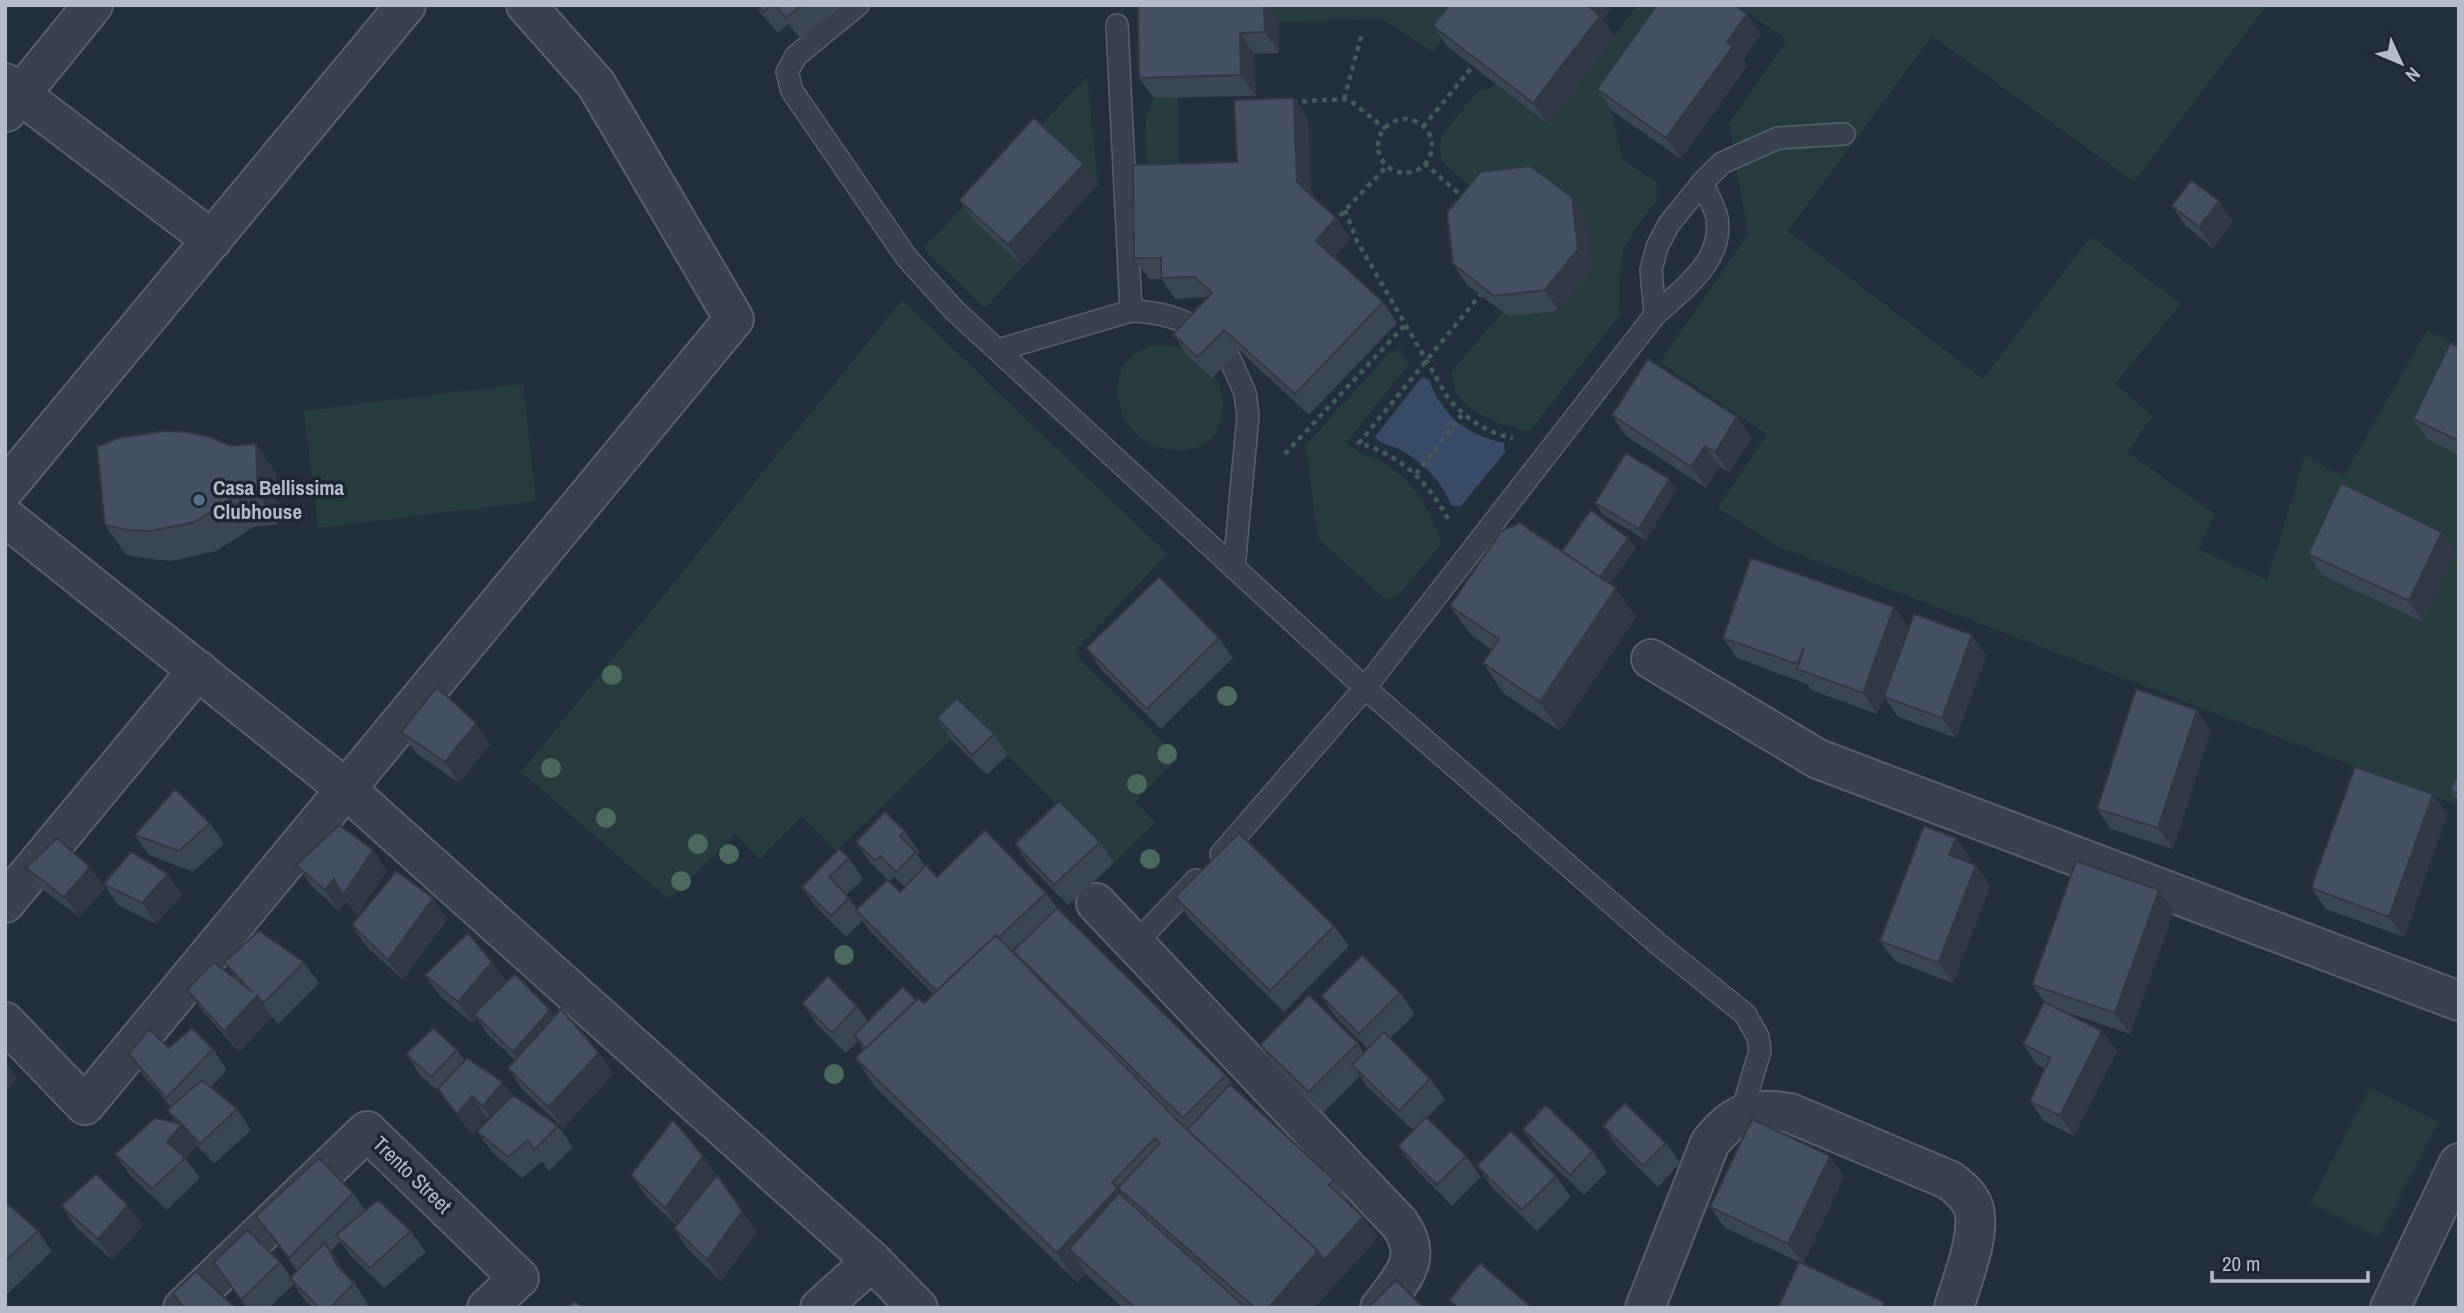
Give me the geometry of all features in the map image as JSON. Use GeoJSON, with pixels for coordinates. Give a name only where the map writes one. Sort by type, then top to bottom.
{"type":"FeatureCollection","features":[{"type":"Feature","properties":{"kind":"street"},"geometry":{"type":"LineString","coordinates":[[93,5],[11,96],[212,240]]}},
{"type":"Feature","properties":{"kind":"street"},"geometry":{"type":"LineString","coordinates":[[5,489],[406,5]]}},
{"type":"Feature","properties":{"kind":"street"},"geometry":{"type":"LineString","coordinates":[[5,1022],[85,1105],[734,319],[596,85],[526,5]]}},
{"type":"Feature","properties":{"kind":"street"},"geometry":{"type":"LineString","coordinates":[[5,517],[346,789],[872,1261],[918,1308]]}},
{"type":"Feature","properties":{"kind":"street"},"geometry":{"type":"LineString","coordinates":[[1651,659],[1818,759],[2459,1001]]}},
{"type":"Feature","properties":{"kind":"street"},"geometry":{"type":"LineString","coordinates":[[5,903],[198,670]]}},
{"type":"Feature","properties":{"kind":"street"},"geometry":{"type":"LineString","coordinates":[[1096,903],[1408,1235],[1412,1249],[1410,1264],[1380,1308]]}},
{"type":"Feature","properties":{"kind":"street"},"geometry":{"type":"LineString","coordinates":[[1645,1308],[1710,1143],[1724,1126],[1741,1115],[1757,1110],[1790,1113],[1950,1180],[1968,1196],[1974,1209],[1976,1224],[1954,1308]]}},
{"type":"Feature","properties":{"kind":"street","name":"Trento Street"},"geometry":{"type":"LineString","coordinates":[[183,1308],[367,1131],[519,1278],[487,1308]]}},
{"type":"Feature","properties":{"kind":"street"},"geometry":{"type":"LineString","coordinates":[[2390,1308],[2459,1163]]}},
{"type":"Feature","properties":{"kind":"street"},"geometry":{"type":"LineString","coordinates":[[820,1308],[872,1261]]}},
{"type":"Feature","properties":{"kind":"lane"},"geometry":{"type":"LineString","coordinates":[[858,5],[796,56],[787,72],[792,91],[907,258],[955,311],[1366,688],[1657,943],[1745,1014],[1759,1037],[1760,1051],[1741,1115]]}},
{"type":"Feature","properties":{"kind":"lane"},"geometry":{"type":"LineString","coordinates":[[1117,25],[1130,312]]}},
{"type":"Feature","properties":{"kind":"lane"},"geometry":{"type":"LineString","coordinates":[[1655,315],[1651,270],[1657,247],[1669,224],[1722,163],[1778,138],[1843,134]]}},
{"type":"Feature","properties":{"kind":"lane"},"geometry":{"type":"LineString","coordinates":[[1135,944],[1266,804],[1366,688],[1655,315],[1705,267],[1716,241],[1717,219],[1702,183]]}},
{"type":"Feature","properties":{"kind":"lane"},"geometry":{"type":"LineString","coordinates":[[998,350],[1130,312],[1153,312],[1174,317],[1207,335]]}},
{"type":"Feature","properties":{"kind":"lane"},"geometry":{"type":"LineString","coordinates":[[1230,359],[1245,393],[1248,415],[1234,568]]}},
{"type":"Feature","properties":{"kind":"path"},"geometry":{"type":"LineString","coordinates":[[1344,99],[1362,33]]}},
{"type":"Feature","properties":{"kind":"path"},"geometry":{"type":"LineString","coordinates":[[1423,127],[1473,66]]}},
{"type":"Feature","properties":{"kind":"path"},"geometry":{"type":"LineString","coordinates":[[1288,102],[1344,99],[1386,129]]}},
{"type":"Feature","properties":{"kind":"path"},"geometry":{"type":"LineString","coordinates":[[1415,119],[1431,134],[1432,155],[1418,171],[1397,173],[1380,159],[1379,138],[1386,129],[1393,121],[1415,119]]}},
{"type":"Feature","properties":{"kind":"path"},"geometry":{"type":"LineString","coordinates":[[1424,163],[1469,203]]}},
{"type":"Feature","properties":{"kind":"path"},"geometry":{"type":"LineString","coordinates":[[1333,223],[1388,165]]}},
{"type":"Feature","properties":{"kind":"path"},"geometry":{"type":"LineString","coordinates":[[1345,210],[1357,241],[1437,381],[1462,415],[1481,428],[1502,436],[1524,441],[1556,443]]}},
{"type":"Feature","properties":{"kind":"path"},"geometry":{"type":"LineString","coordinates":[[1467,558],[1436,498],[1416,474],[1398,459],[1359,443],[1480,295]]}},
{"type":"Feature","properties":{"kind":"path"},"geometry":{"type":"LineString","coordinates":[[1241,501],[1406,324]]}},
{"type":"Feature","properties":{"kind":"path"},"geometry":{"type":"LineString","coordinates":[[1416,474],[1462,415]]}},
{"type":"Feature","properties":{"kind":"green space"},"geometry":{"type":"Polygon","coordinates":[[[1140,5],[1468,5],[1433,52],[1382,19],[1153,25],[1140,5]]]}},
{"type":"Feature","properties":{"kind":"green space"},"geometry":{"type":"Polygon","coordinates":[[[1637,5],[1686,5],[1611,110],[1623,160],[1656,182],[1657,200],[1633,232],[1622,253],[1620,315],[1530,431],[1518,429],[1492,420],[1467,405],[1453,384],[1452,371],[1502,312],[1508,316],[1560,311],[1488,200],[1441,159],[1440,143],[1444,132],[1477,92],[1497,85],[1548,123],[1637,5]]]}},
{"type":"Feature","properties":{"kind":"green space"},"geometry":{"type":"Polygon","coordinates":[[[1737,5],[2267,5],[2134,182],[1932,36],[1788,231],[1983,379],[2091,236],[2181,304],[2115,384],[2153,416],[2127,452],[2215,514],[2198,549],[2267,580],[2305,456],[2344,476],[2427,330],[2459,345],[2459,806],[1777,546],[1718,508],[1767,434],[1660,362],[1748,234],[1729,123],[1787,40],[1737,5]]]}},
{"type":"Feature","properties":{"kind":"green space"},"geometry":{"type":"Polygon","coordinates":[[[1087,77],[1098,184],[1049,139],[974,221],[1023,266],[985,308],[923,248],[1087,77]]]}},
{"type":"Feature","properties":{"kind":"green space"},"geometry":{"type":"Polygon","coordinates":[[[1178,97],[1179,185],[1147,186],[1146,116],[1154,98],[1178,97]]]}},
{"type":"Feature","properties":{"kind":"green space"},"geometry":{"type":"Polygon","coordinates":[[[902,300],[1167,554],[1074,652],[1178,758],[1135,802],[1156,822],[1114,863],[972,719],[836,852],[802,816],[760,859],[735,834],[669,900],[521,772],[902,300]]]}},
{"type":"Feature","properties":{"kind":"green space"},"geometry":{"type":"Polygon","coordinates":[[[1147,347],[1185,349],[1193,355],[1212,372],[1222,392],[1223,407],[1219,426],[1210,440],[1198,447],[1172,450],[1147,442],[1136,434],[1121,411],[1118,383],[1123,366],[1136,353],[1147,347]]]}},
{"type":"Feature","properties":{"kind":"green space"},"geometry":{"type":"Polygon","coordinates":[[[1400,349],[1409,364],[1346,443],[1389,466],[1408,482],[1428,511],[1442,543],[1400,594],[1391,599],[1382,597],[1320,540],[1306,445],[1388,354],[1400,349]]]}},
{"type":"Feature","properties":{"kind":"green space"},"geometry":{"type":"Polygon","coordinates":[[[523,384],[536,501],[318,528],[304,411],[523,384]]]}},
{"type":"Feature","properties":{"kind":"green space"},"geometry":{"type":"Polygon","coordinates":[[[2370,1088],[2438,1122],[2379,1238],[2310,1203],[2370,1088]]]}},
{"type":"Feature","properties":{"kind":"water"},"geometry":{"type":"Polygon","coordinates":[[[1422,377],[1429,380],[1441,404],[1457,422],[1478,434],[1504,443],[1505,452],[1461,506],[1452,506],[1443,488],[1424,466],[1375,437],[1422,377]]]}},
{"type":"Feature","properties":{"kind":"building"},"geometry":{"type":"Polygon","coordinates":[[[757,5],[771,5],[763,12],[757,5]]]}},
{"type":"Feature","properties":{"kind":"building"},"geometry":{"type":"Polygon","coordinates":[[[775,5],[802,5],[786,18],[775,5]]]}},
{"type":"Feature","properties":{"kind":"building"},"geometry":{"type":"Polygon","coordinates":[[[1138,5],[1264,5],[1265,32],[1240,33],[1241,75],[1139,78],[1138,5]]]}},
{"type":"Feature","properties":{"kind":"building"},"geometry":{"type":"Polygon","coordinates":[[[1449,5],[1587,5],[1600,16],[1533,103],[1433,26],[1449,5]]]}},
{"type":"Feature","properties":{"kind":"building"},"geometry":{"type":"Polygon","coordinates":[[[1657,5],[1735,5],[1747,14],[1727,42],[1733,46],[1666,138],[1597,89],[1657,5]]]}},
{"type":"Feature","properties":{"kind":"building"},"geometry":{"type":"Polygon","coordinates":[[[1294,98],[1297,182],[1336,218],[1316,241],[1383,302],[1295,394],[1224,330],[1197,357],[1173,334],[1212,293],[1195,277],[1161,278],[1161,258],[1134,258],[1133,165],[1237,162],[1234,100],[1294,98]]]}},
{"type":"Feature","properties":{"kind":"building"},"geometry":{"type":"Polygon","coordinates":[[[1034,118],[1084,164],[1008,245],[959,200],[1034,118]]]}},
{"type":"Feature","properties":{"kind":"building"},"geometry":{"type":"Polygon","coordinates":[[[1530,166],[1572,197],[1578,249],[1545,290],[1494,296],[1453,264],[1447,213],[1480,172],[1530,166]]]}},
{"type":"Feature","properties":{"kind":"building"},"geometry":{"type":"Polygon","coordinates":[[[2191,180],[2219,201],[2199,227],[2172,206],[2191,180]]]}},
{"type":"Feature","properties":{"kind":"building"},"geometry":{"type":"Polygon","coordinates":[[[2450,343],[2459,347],[2459,441],[2413,419],[2450,343]]]}},
{"type":"Feature","properties":{"kind":"building"},"geometry":{"type":"Polygon","coordinates":[[[1648,359],[1737,417],[1715,452],[1705,446],[1691,467],[1612,415],[1648,359]]]}},
{"type":"Feature","properties":{"kind":"building"},"geometry":{"type":"Polygon","coordinates":[[[164,431],[210,437],[231,446],[256,444],[258,494],[233,498],[195,522],[151,531],[105,525],[97,447],[118,438],[164,431]]]}},
{"type":"Feature","properties":{"kind":"building"},"geometry":{"type":"Polygon","coordinates":[[[1626,453],[1669,479],[1639,529],[1595,503],[1626,453]]]}},
{"type":"Feature","properties":{"kind":"building"},"geometry":{"type":"Polygon","coordinates":[[[2341,483],[2442,532],[2409,601],[2308,554],[2341,483]]]}},
{"type":"Feature","properties":{"kind":"building"},"geometry":{"type":"Polygon","coordinates":[[[1591,510],[1628,538],[1600,577],[1562,551],[1591,510]]]}},
{"type":"Feature","properties":{"kind":"building"},"geometry":{"type":"Polygon","coordinates":[[[1520,523],[1616,588],[1540,702],[1483,663],[1499,639],[1450,606],[1501,531],[1520,523]]]}},
{"type":"Feature","properties":{"kind":"building"},"geometry":{"type":"Polygon","coordinates":[[[1751,558],[1894,607],[1863,693],[1797,669],[1804,648],[1797,664],[1723,638],[1751,558]]]}},
{"type":"Feature","properties":{"kind":"building"},"geometry":{"type":"Polygon","coordinates":[[[1159,577],[1219,638],[1147,709],[1086,648],[1159,577]]]}},
{"type":"Feature","properties":{"kind":"building"},"geometry":{"type":"Polygon","coordinates":[[[1914,614],[1972,635],[1942,718],[1884,697],[1914,614]]]}},
{"type":"Feature","properties":{"kind":"building"},"geometry":{"type":"Polygon","coordinates":[[[437,687],[476,723],[445,762],[401,732],[437,687]]]}},
{"type":"Feature","properties":{"kind":"building"},"geometry":{"type":"Polygon","coordinates":[[[2136,689],[2197,710],[2158,828],[2097,809],[2136,689]]]}},
{"type":"Feature","properties":{"kind":"building"},"geometry":{"type":"Polygon","coordinates":[[[957,698],[994,734],[972,755],[937,718],[957,698]]]}},
{"type":"Feature","properties":{"kind":"building"},"geometry":{"type":"Polygon","coordinates":[[[2355,767],[2433,794],[2389,917],[2311,888],[2355,767]]]}},
{"type":"Feature","properties":{"kind":"building"},"geometry":{"type":"Polygon","coordinates":[[[2459,773],[2459,794],[2450,790],[2459,773]]]}},
{"type":"Feature","properties":{"kind":"building"},"geometry":{"type":"Polygon","coordinates":[[[175,789],[210,823],[179,851],[135,835],[175,789]]]}},
{"type":"Feature","properties":{"kind":"building"},"geometry":{"type":"Polygon","coordinates":[[[1059,801],[1100,842],[1054,885],[1015,844],[1059,801]]]}},
{"type":"Feature","properties":{"kind":"building"},"geometry":{"type":"Polygon","coordinates":[[[885,812],[905,831],[900,836],[916,852],[896,872],[881,856],[875,861],[856,842],[885,812]]]}},
{"type":"Feature","properties":{"kind":"building"},"geometry":{"type":"Polygon","coordinates":[[[339,825],[373,850],[343,895],[334,879],[325,890],[296,865],[339,825]]]}},
{"type":"Feature","properties":{"kind":"building"},"geometry":{"type":"Polygon","coordinates":[[[1924,826],[1956,838],[1949,855],[1976,865],[1938,963],[1880,941],[1924,826]]]}},
{"type":"Feature","properties":{"kind":"building"},"geometry":{"type":"Polygon","coordinates":[[[985,830],[1046,893],[936,991],[856,910],[887,880],[900,892],[926,865],[937,877],[985,830]]]}},
{"type":"Feature","properties":{"kind":"building"},"geometry":{"type":"Polygon","coordinates":[[[1239,833],[1334,926],[1270,991],[1175,897],[1239,833]]]}},
{"type":"Feature","properties":{"kind":"building"},"geometry":{"type":"Polygon","coordinates":[[[57,838],[90,867],[64,897],[26,868],[57,838]]]}},
{"type":"Feature","properties":{"kind":"building"},"geometry":{"type":"Polygon","coordinates":[[[839,849],[849,858],[829,877],[849,898],[831,916],[802,887],[839,849]]]}},
{"type":"Feature","properties":{"kind":"building"},"geometry":{"type":"Polygon","coordinates":[[[131,852],[168,874],[142,903],[104,884],[131,852]]]}},
{"type":"Feature","properties":{"kind":"building"},"geometry":{"type":"Polygon","coordinates":[[[2076,861],[2159,890],[2115,1013],[2032,985],[2076,861]]]}},
{"type":"Feature","properties":{"kind":"building"},"geometry":{"type":"Polygon","coordinates":[[[396,871],[433,898],[388,960],[352,925],[396,871]]]}},
{"type":"Feature","properties":{"kind":"building"},"geometry":{"type":"Polygon","coordinates":[[[1057,908],[1226,1075],[1183,1118],[1013,951],[1057,908]]]}},
{"type":"Feature","properties":{"kind":"building"},"geometry":{"type":"Polygon","coordinates":[[[259,931],[304,962],[263,1003],[257,996],[224,1031],[187,990],[214,962],[252,992],[224,962],[259,931]]]}},
{"type":"Feature","properties":{"kind":"building"},"geometry":{"type":"Polygon","coordinates":[[[468,933],[492,962],[458,1002],[425,975],[468,933]]]}},
{"type":"Feature","properties":{"kind":"building"},"geometry":{"type":"Polygon","coordinates":[[[996,935],[1180,1123],[1318,1251],[1268,1308],[1255,1308],[1118,1188],[1057,1253],[855,1058],[919,998],[924,1003],[996,935]],[[1155,1138],[1112,1183],[1118,1188],[1160,1143],[1155,1138]]]}},
{"type":"Feature","properties":{"kind":"building"},"geometry":{"type":"Polygon","coordinates":[[[1362,955],[1400,993],[1359,1034],[1321,996],[1362,955]]]}},
{"type":"Feature","properties":{"kind":"building"},"geometry":{"type":"Polygon","coordinates":[[[515,974],[550,1010],[513,1052],[474,1014],[515,974]]]}},
{"type":"Feature","properties":{"kind":"building"},"geometry":{"type":"Polygon","coordinates":[[[828,976],[857,1006],[832,1033],[802,1003],[828,976]]]}},
{"type":"Feature","properties":{"kind":"building"},"geometry":{"type":"Polygon","coordinates":[[[903,987],[916,1000],[866,1048],[854,1035],[903,987]]]}},
{"type":"Feature","properties":{"kind":"building"},"geometry":{"type":"Polygon","coordinates":[[[1309,995],[1358,1043],[1309,1092],[1260,1045],[1309,995]]]}},
{"type":"Feature","properties":{"kind":"building"},"geometry":{"type":"Polygon","coordinates":[[[2044,1002],[2102,1031],[2060,1116],[2030,1101],[2050,1058],[2023,1044],[2044,1002]]]}},
{"type":"Feature","properties":{"kind":"building"},"geometry":{"type":"Polygon","coordinates":[[[561,1009],[599,1053],[548,1107],[508,1068],[561,1009]]]}},
{"type":"Feature","properties":{"kind":"building"},"geometry":{"type":"Polygon","coordinates":[[[192,1028],[213,1049],[166,1098],[129,1054],[149,1029],[169,1048],[192,1028]]]}},
{"type":"Feature","properties":{"kind":"building"},"geometry":{"type":"Polygon","coordinates":[[[433,1028],[457,1050],[431,1077],[406,1054],[433,1028]]]}},
{"type":"Feature","properties":{"kind":"building"},"geometry":{"type":"Polygon","coordinates":[[[1384,1032],[1430,1079],[1399,1111],[1352,1065],[1384,1032]]]}},
{"type":"Feature","properties":{"kind":"building"},"geometry":{"type":"Polygon","coordinates":[[[467,1058],[503,1082],[483,1106],[472,1096],[457,1114],[438,1089],[467,1058]]]}},
{"type":"Feature","properties":{"kind":"building"},"geometry":{"type":"Polygon","coordinates":[[[202,1080],[237,1109],[200,1144],[167,1110],[202,1080]]]}},
{"type":"Feature","properties":{"kind":"building"},"geometry":{"type":"Polygon","coordinates":[[[1230,1084],[1334,1180],[1329,1185],[1363,1217],[1324,1260],[1318,1251],[1187,1130],[1230,1084]]]}},
{"type":"Feature","properties":{"kind":"building"},"geometry":{"type":"Polygon","coordinates":[[[513,1095],[558,1126],[534,1150],[528,1140],[508,1157],[477,1131],[513,1095]]]}},
{"type":"Feature","properties":{"kind":"building"},"geometry":{"type":"Polygon","coordinates":[[[1625,1103],[1666,1143],[1643,1166],[1603,1126],[1625,1103]]]}},
{"type":"Feature","properties":{"kind":"building"},"geometry":{"type":"Polygon","coordinates":[[[1546,1105],[1593,1151],[1570,1175],[1523,1129],[1546,1105]]]}},
{"type":"Feature","properties":{"kind":"building"},"geometry":{"type":"Polygon","coordinates":[[[1426,1117],[1466,1156],[1437,1185],[1398,1146],[1426,1117]]]}},
{"type":"Feature","properties":{"kind":"building"},"geometry":{"type":"Polygon","coordinates":[[[155,1118],[182,1124],[167,1142],[185,1158],[152,1189],[115,1154],[155,1118]]]}},
{"type":"Feature","properties":{"kind":"building"},"geometry":{"type":"Polygon","coordinates":[[[1752,1119],[1830,1156],[1788,1244],[1710,1207],[1752,1119]]]}},
{"type":"Feature","properties":{"kind":"building"},"geometry":{"type":"Polygon","coordinates":[[[673,1120],[703,1156],[665,1208],[631,1175],[673,1120]]]}},
{"type":"Feature","properties":{"kind":"building"},"geometry":{"type":"Polygon","coordinates":[[[1511,1131],[1556,1176],[1522,1210],[1477,1166],[1511,1131]]]}},
{"type":"Feature","properties":{"kind":"building"},"geometry":{"type":"Polygon","coordinates":[[[319,1158],[353,1193],[289,1258],[256,1216],[319,1158]]]}},
{"type":"Feature","properties":{"kind":"building"},"geometry":{"type":"Polygon","coordinates":[[[96,1174],[128,1205],[98,1239],[61,1206],[96,1174]]]}},
{"type":"Feature","properties":{"kind":"building"},"geometry":{"type":"Polygon","coordinates":[[[717,1175],[742,1211],[707,1260],[674,1228],[717,1175]]]}},
{"type":"Feature","properties":{"kind":"building"},"geometry":{"type":"Polygon","coordinates":[[[1119,1193],[1246,1308],[1135,1308],[1069,1249],[1119,1193]]]}},
{"type":"Feature","properties":{"kind":"building"},"geometry":{"type":"Polygon","coordinates":[[[378,1200],[411,1231],[370,1268],[336,1235],[378,1200]]]}},
{"type":"Feature","properties":{"kind":"building"},"geometry":{"type":"Polygon","coordinates":[[[5,1201],[38,1231],[5,1261],[5,1201]]]}},
{"type":"Feature","properties":{"kind":"building"},"geometry":{"type":"Polygon","coordinates":[[[247,1230],[280,1262],[241,1300],[214,1262],[247,1230]]]}},
{"type":"Feature","properties":{"kind":"building"},"geometry":{"type":"Polygon","coordinates":[[[325,1242],[338,1267],[354,1283],[330,1308],[319,1308],[290,1278],[325,1242]]]}},
{"type":"Feature","properties":{"kind":"building"},"geometry":{"type":"Polygon","coordinates":[[[1799,1262],[1884,1302],[1882,1308],[1778,1308],[1799,1262]]]}},
{"type":"Feature","properties":{"kind":"building"},"geometry":{"type":"Polygon","coordinates":[[[1480,1263],[1532,1308],[1459,1308],[1449,1300],[1480,1263]]]}},
{"type":"Feature","properties":{"kind":"building"},"geometry":{"type":"Polygon","coordinates":[[[196,1271],[233,1306],[231,1308],[184,1308],[173,1293],[196,1271]]]}},
{"type":"Feature","properties":{"kind":"building"},"geometry":{"type":"Polygon","coordinates":[[[1396,1280],[1424,1308],[1370,1306],[1396,1280]]]}},
{"type":"Feature","properties":{"kind":"building"},"geometry":{"type":"Polygon","coordinates":[[[574,1301],[584,1308],[567,1308],[574,1301]]]}},
{"type":"Feature","properties":{"kind":"place","name":"Casa Bellissima Clubhouse"},"geometry":{"type":"Point","coordinates":[199,500]}}]}
